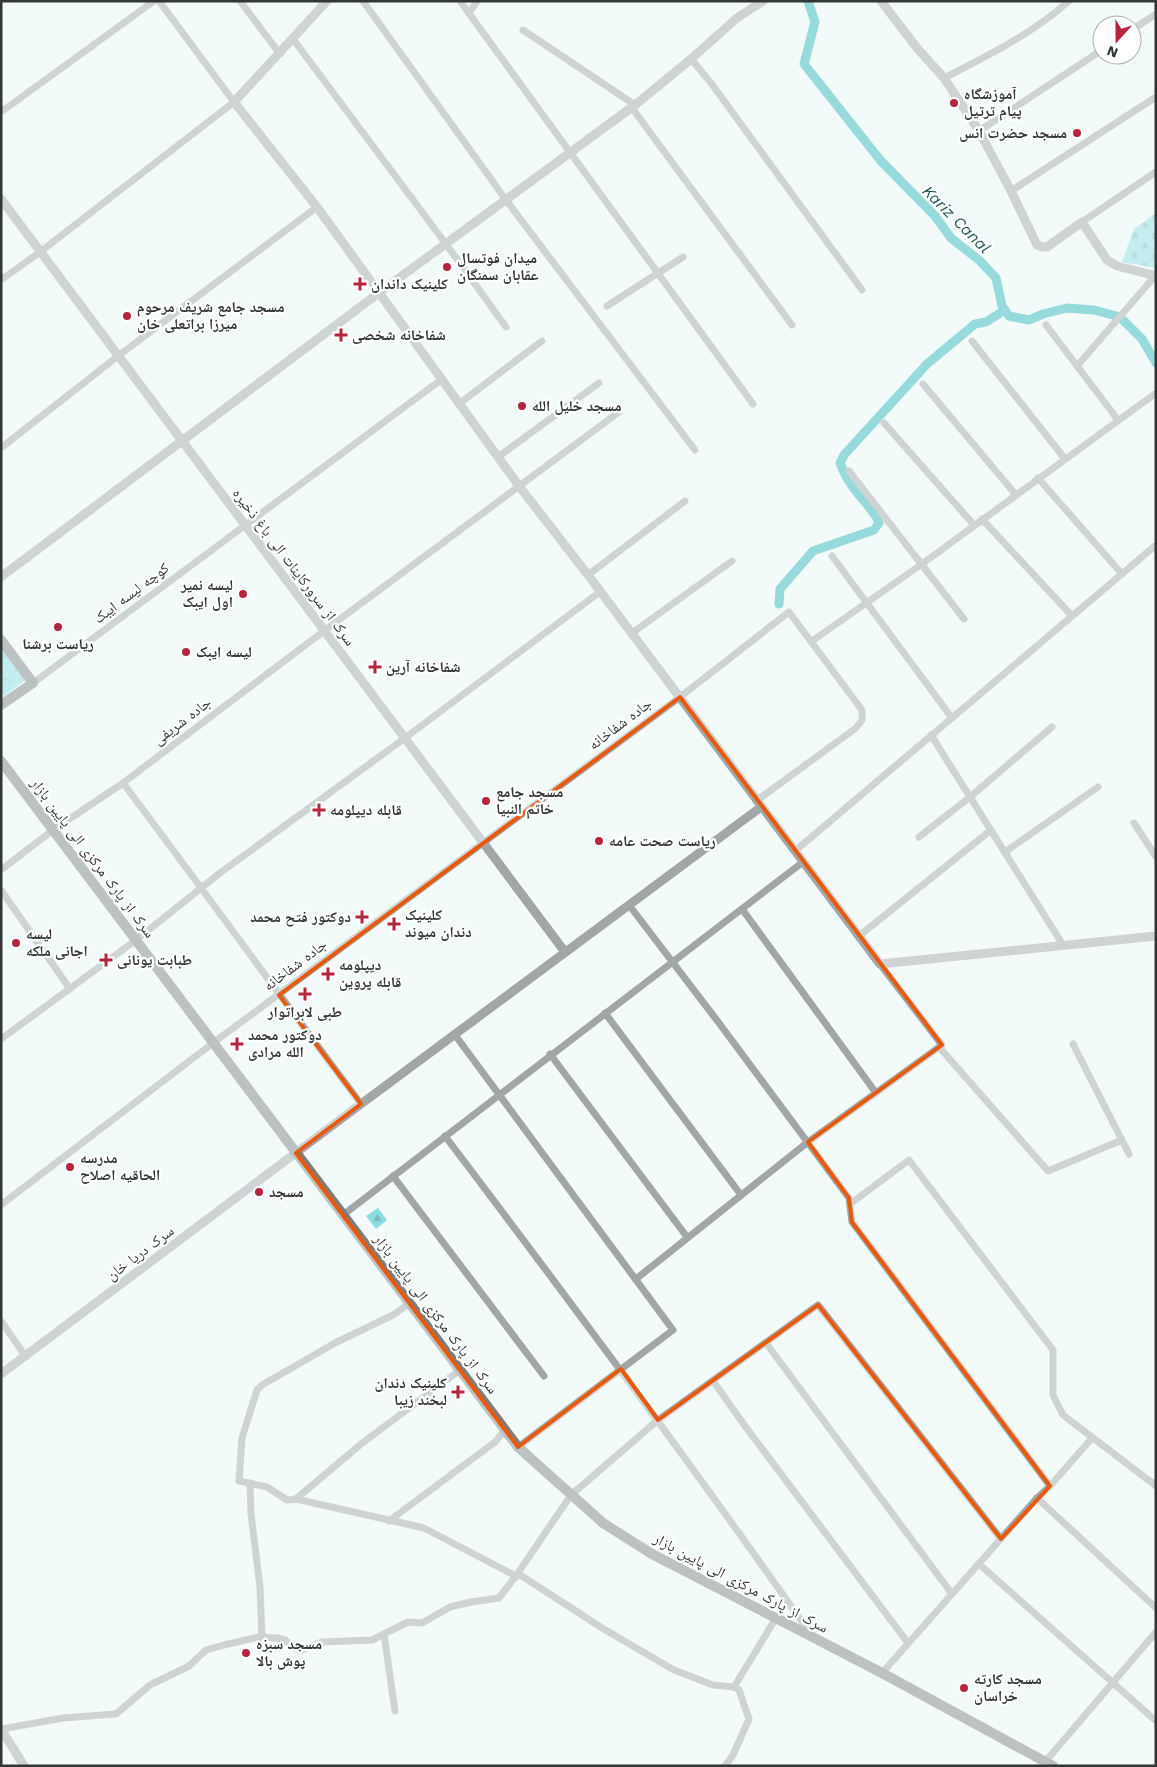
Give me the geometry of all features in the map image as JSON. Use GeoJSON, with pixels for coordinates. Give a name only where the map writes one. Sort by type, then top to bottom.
{"type":"FeatureCollection","features":[{"type":"Feature","properties":{"kind":"main road"},"geometry":{"type":"LineString","coordinates":[[1,640],[33,683],[1,705]]}},
{"type":"Feature","properties":{"kind":"main road","name":"سرک از پارک مرکزی الی پایین بازار"},"geometry":{"type":"LineString","coordinates":[[1,761],[518,1447],[603,1523],[652,1554],[882,1673],[1049,1764]]}},
{"type":"Feature","properties":{"kind":"street"},"geometry":{"type":"LineString","coordinates":[[1,112],[154,1]]}},
{"type":"Feature","properties":{"kind":"street"},"geometry":{"type":"LineString","coordinates":[[159,1],[380,292],[519,486],[601,591],[794,851],[942,1045],[808,1142],[636,1278]]}},
{"type":"Feature","properties":{"kind":"street"},"geometry":{"type":"LineString","coordinates":[[240,1],[280,54]]}},
{"type":"Feature","properties":{"kind":"street"},"geometry":{"type":"LineString","coordinates":[[1,280],[234,102],[327,1]]}},
{"type":"Feature","properties":{"kind":"street"},"geometry":{"type":"LineString","coordinates":[[363,1],[506,200],[695,450]]}},
{"type":"Feature","properties":{"kind":"street"},"geometry":{"type":"LineString","coordinates":[[460,1],[657,274],[754,404]]}},
{"type":"Feature","properties":{"kind":"street"},"geometry":{"type":"LineString","coordinates":[[469,13],[477,1]]}},
{"type":"Feature","properties":{"kind":"street"},"geometry":{"type":"LineString","coordinates":[[1,577],[380,292],[633,106],[691,59],[737,18],[764,1]]}},
{"type":"Feature","properties":{"kind":"street"},"geometry":{"type":"LineString","coordinates":[[881,1],[917,48],[944,78],[979,131],[1037,245],[1047,247],[1156,172]]}},
{"type":"Feature","properties":{"kind":"street"},"geometry":{"type":"LineString","coordinates":[[944,78],[990,54],[1041,23],[1069,1]]}},
{"type":"Feature","properties":{"kind":"street"},"geometry":{"type":"LineString","coordinates":[[1142,23],[1156,14]]}},
{"type":"Feature","properties":{"kind":"street"},"geometry":{"type":"LineString","coordinates":[[523,30],[633,106],[792,325]]}},
{"type":"Feature","properties":{"kind":"street"},"geometry":{"type":"LineString","coordinates":[[293,39],[506,327]]}},
{"type":"Feature","properties":{"kind":"street"},"geometry":{"type":"LineString","coordinates":[[979,131],[1092,57]]}},
{"type":"Feature","properties":{"kind":"street"},"geometry":{"type":"LineString","coordinates":[[691,59],[711,83],[862,290]]}},
{"type":"Feature","properties":{"kind":"street"},"geometry":{"type":"LineString","coordinates":[[1011,191],[1156,96]]}},
{"type":"Feature","properties":{"kind":"street","name":"سرک از سرورکاینات الی باغ ذخیره"},"geometry":{"type":"LineString","coordinates":[[1,200],[565,952]]}},
{"type":"Feature","properties":{"kind":"street"},"geometry":{"type":"LineString","coordinates":[[1,448],[118,356],[316,206]]}},
{"type":"Feature","properties":{"kind":"street"},"geometry":{"type":"LineString","coordinates":[[1077,366],[1156,276],[1117,266],[1107,260],[1082,222]]}},
{"type":"Feature","properties":{"kind":"street"},"geometry":{"type":"LineString","coordinates":[[607,306],[683,257]]}},
{"type":"Feature","properties":{"kind":"street"},"geometry":{"type":"LineString","coordinates":[[1046,325],[1118,420]]}},
{"type":"Feature","properties":{"kind":"street"},"geometry":{"type":"LineString","coordinates":[[972,340],[1064,459]]}},
{"type":"Feature","properties":{"kind":"street"},"geometry":{"type":"LineString","coordinates":[[460,403],[542,341]]}},
{"type":"Feature","properties":{"kind":"street","name":"کوچه لیسه ایبک"},"geometry":{"type":"LineString","coordinates":[[33,683],[442,379]]}},
{"type":"Feature","properties":{"kind":"street"},"geometry":{"type":"LineString","coordinates":[[498,457],[599,383]]}},
{"type":"Feature","properties":{"kind":"street"},"geometry":{"type":"LineString","coordinates":[[923,384],[1016,495]]}},
{"type":"Feature","properties":{"kind":"street"},"geometry":{"type":"LineString","coordinates":[[759,804],[856,728],[862,720],[862,710],[812,641],[922,564],[1156,393]]}},
{"type":"Feature","properties":{"kind":"street","name":"جاده شریفی"},"geometry":{"type":"LineString","coordinates":[[1,870],[53,830],[123,783],[619,412]]}},
{"type":"Feature","properties":{"kind":"street"},"geometry":{"type":"LineString","coordinates":[[884,423],[974,525]]}},
{"type":"Feature","properties":{"kind":"street"},"geometry":{"type":"LineString","coordinates":[[849,471],[964,619]]}},
{"type":"Feature","properties":{"kind":"street"},"geometry":{"type":"LineString","coordinates":[[1038,478],[1122,574]]}},
{"type":"Feature","properties":{"kind":"street"},"geometry":{"type":"LineString","coordinates":[[588,575],[685,501]]}},
{"type":"Feature","properties":{"kind":"street"},"geometry":{"type":"LineString","coordinates":[[982,520],[1072,616]]}},
{"type":"Feature","properties":{"kind":"street"},"geometry":{"type":"LineString","coordinates":[[794,851],[1156,546]]}},
{"type":"Feature","properties":{"kind":"street"},"geometry":{"type":"LineString","coordinates":[[832,556],[952,718]]}},
{"type":"Feature","properties":{"kind":"street"},"geometry":{"type":"LineString","coordinates":[[632,633],[732,561]]}},
{"type":"Feature","properties":{"kind":"street"},"geometry":{"type":"LineString","coordinates":[[1,1039],[601,591]]}},
{"type":"Feature","properties":{"kind":"street","name":"جاده شفاخانه"},"geometry":{"type":"LineString","coordinates":[[1,1205],[213,1043],[680,697],[787,613],[792,613],[812,641]]}},
{"type":"Feature","properties":{"kind":"street"},"geometry":{"type":"LineString","coordinates":[[919,837],[970,797],[1052,727]]}},
{"type":"Feature","properties":{"kind":"street"},"geometry":{"type":"LineString","coordinates":[[932,736],[1063,945]]}},
{"type":"Feature","properties":{"kind":"street"},"geometry":{"type":"LineString","coordinates":[[123,783],[202,888],[278,995],[361,1104]]}},
{"type":"Feature","properties":{"kind":"street"},"geometry":{"type":"LineString","coordinates":[[1005,852],[1098,787]]}},
{"type":"Feature","properties":{"kind":"street","name":"سرک دریا خان"},"geometry":{"type":"LineString","coordinates":[[1,1374],[628,905],[759,804]]}},
{"type":"Feature","properties":{"kind":"street"},"geometry":{"type":"LineString","coordinates":[[1134,823],[1156,857]]}},
{"type":"Feature","properties":{"kind":"street"},"geometry":{"type":"LineString","coordinates":[[859,936],[991,830]]}},
{"type":"Feature","properties":{"kind":"street"},"geometry":{"type":"LineString","coordinates":[[342,1215],[803,862]]}},
{"type":"Feature","properties":{"kind":"street"},"geometry":{"type":"LineString","coordinates":[[1,890],[70,989]]}},
{"type":"Feature","properties":{"kind":"street"},"geometry":{"type":"LineString","coordinates":[[628,905],[849,1198],[852,1222],[1050,1486]]}},
{"type":"Feature","properties":{"kind":"street"},"geometry":{"type":"LineString","coordinates":[[742,910],[876,1093]]}},
{"type":"Feature","properties":{"kind":"street"},"geometry":{"type":"LineString","coordinates":[[880,964],[1156,936]]}},
{"type":"Feature","properties":{"kind":"street"},"geometry":{"type":"LineString","coordinates":[[605,1013],[741,1195]]}},
{"type":"Feature","properties":{"kind":"street"},"geometry":{"type":"LineString","coordinates":[[455,1035],[673,1330],[518,1447]]}},
{"type":"Feature","properties":{"kind":"street"},"geometry":{"type":"LineString","coordinates":[[1073,1044],[1129,1154]]}},
{"type":"Feature","properties":{"kind":"street"},"geometry":{"type":"LineString","coordinates":[[939,1047],[1048,1171],[1122,1140]]}},
{"type":"Feature","properties":{"kind":"street"},"geometry":{"type":"LineString","coordinates":[[550,1054],[688,1238]]}},
{"type":"Feature","properties":{"kind":"street"},"geometry":{"type":"LineString","coordinates":[[445,1136],[621,1369],[814,1638]]}},
{"type":"Feature","properties":{"kind":"street"},"geometry":{"type":"LineString","coordinates":[[850,1204],[909,1160],[1053,1350],[1054,1395],[1063,1415],[1156,1486]]}},
{"type":"Feature","properties":{"kind":"street"},"geometry":{"type":"LineString","coordinates":[[393,1176],[544,1376]]}},
{"type":"Feature","properties":{"kind":"street"},"geometry":{"type":"LineString","coordinates":[[410,1303],[393,1316],[327,1348],[262,1385],[257,1390],[242,1438],[239,1481],[267,1487],[287,1500],[296,1498],[424,1528],[516,1576],[522,1576],[602,1628],[674,1670],[713,1685],[734,1687],[739,1690],[749,1719],[733,1755],[725,1766]]}},
{"type":"Feature","properties":{"kind":"street"},"geometry":{"type":"LineString","coordinates":[[24,1766],[2,1729],[62,1718],[116,1714],[150,1684],[189,1666],[206,1650],[262,1637],[285,1640],[300,1650],[322,1642],[372,1640],[408,1622],[422,1623],[450,1607],[499,1598],[571,1495],[658,1420],[818,1305],[1001,1539]]}},
{"type":"Feature","properties":{"kind":"street"},"geometry":{"type":"LineString","coordinates":[[1,1322],[26,1357]]}},
{"type":"Feature","properties":{"kind":"street"},"geometry":{"type":"LineString","coordinates":[[766,1343],[952,1594]]}},
{"type":"Feature","properties":{"kind":"street"},"geometry":{"type":"LineString","coordinates":[[296,1498],[361,1444],[460,1370]]}},
{"type":"Feature","properties":{"kind":"street"},"geometry":{"type":"LineString","coordinates":[[713,1381],[750,1434],[908,1643]]}},
{"type":"Feature","properties":{"kind":"street"},"geometry":{"type":"LineString","coordinates":[[389,1521],[495,1442],[505,1430]]}},
{"type":"Feature","properties":{"kind":"street"},"geometry":{"type":"LineString","coordinates":[[882,1673],[1092,1438]]}},
{"type":"Feature","properties":{"kind":"street"},"geometry":{"type":"LineString","coordinates":[[250,1483],[251,1514],[260,1587],[262,1637]]}},
{"type":"Feature","properties":{"kind":"street"},"geometry":{"type":"LineString","coordinates":[[1037,1498],[1156,1608]]}},
{"type":"Feature","properties":{"kind":"street"},"geometry":{"type":"LineString","coordinates":[[979,1564],[1156,1722]]}},
{"type":"Feature","properties":{"kind":"street"},"geometry":{"type":"LineString","coordinates":[[734,1687],[776,1618]]}},
{"type":"Feature","properties":{"kind":"street"},"geometry":{"type":"LineString","coordinates":[[1049,1764],[1156,1632]]}},
{"type":"Feature","properties":{"kind":"street"},"geometry":{"type":"LineString","coordinates":[[384,1634],[395,1711]]}},
{"type":"Feature","properties":{"kind":"highlighted area"},"geometry":{"type":"Polygon","coordinates":[[[680,697],[942,1045],[808,1142],[849,1198],[852,1222],[1050,1486],[1001,1539],[818,1305],[658,1420],[621,1369],[518,1447],[296,1153],[361,1104],[279,995],[680,697]]]}},
{"type":"Feature","properties":{"kind":"green space"},"geometry":{"type":"Polygon","coordinates":[[[1156,213],[1156,268],[1122,262],[1134,229],[1156,213]]]}},
{"type":"Feature","properties":{"kind":"green space"},"geometry":{"type":"Polygon","coordinates":[[[1,645],[27,679],[1,698],[1,645]]]}},
{"type":"Feature","properties":{"kind":"green space"},"geometry":{"type":"Polygon","coordinates":[[[378,1208],[387,1220],[376,1229],[366,1216],[378,1208]]]}},
{"type":"Feature","properties":{"kind":"waterway","name":"Kariz Canal"},"geometry":{"type":"LineString","coordinates":[[808,1],[815,22],[804,64],[881,161],[935,216],[951,238],[980,261],[996,278],[1002,306],[1009,316],[1029,320],[1043,314],[1067,308],[1094,310],[1120,317],[1142,339],[1156,363]]}},
{"type":"Feature","properties":{"kind":"waterway"},"geometry":{"type":"LineString","coordinates":[[779,604],[780,589],[813,551],[874,530],[879,523],[845,475],[840,463],[844,455],[927,364],[975,324],[986,322],[1005,310]]}},
{"type":"Feature","properties":{"kind":"place","name":"آموزشگاه پیام ترتیل"},"geometry":{"type":"Point","coordinates":[954,103]}},
{"type":"Feature","properties":{"kind":"place","name":"مسجد حضرت انس"},"geometry":{"type":"Point","coordinates":[1077,133]}},
{"type":"Feature","properties":{"kind":"place","name":"میدان فوتسال عقابان سمنگان"},"geometry":{"type":"Point","coordinates":[447,267]}},
{"type":"Feature","properties":{"kind":"place","name":"کلینیک داندان"},"geometry":{"type":"Point","coordinates":[360,284]}},
{"type":"Feature","properties":{"kind":"place","name":"مسجد جامع شریف مرحوم میرزا براتعلی خان"},"geometry":{"type":"Point","coordinates":[127,316]}},
{"type":"Feature","properties":{"kind":"place","name":"شفاخانه شخصی"},"geometry":{"type":"Point","coordinates":[341,335]}},
{"type":"Feature","properties":{"kind":"place","name":"مسجد خلیل الله"},"geometry":{"type":"Point","coordinates":[522,406]}},
{"type":"Feature","properties":{"kind":"place","name":"لیسه نمیر اول ایبک"},"geometry":{"type":"Point","coordinates":[243,594]}},
{"type":"Feature","properties":{"kind":"place","name":"ریاست برشنا"},"geometry":{"type":"Point","coordinates":[58,627]}},
{"type":"Feature","properties":{"kind":"place","name":"لیسه ایبک"},"geometry":{"type":"Point","coordinates":[186,652]}},
{"type":"Feature","properties":{"kind":"place","name":"شفاخانه آرین"},"geometry":{"type":"Point","coordinates":[375,667]}},
{"type":"Feature","properties":{"kind":"place","name":"مسجد جامع خاتم النبیا"},"geometry":{"type":"Point","coordinates":[486,801]}},
{"type":"Feature","properties":{"kind":"place","name":"قابله دیپلومه"},"geometry":{"type":"Point","coordinates":[319,810]}},
{"type":"Feature","properties":{"kind":"place","name":"ریاست صحت عامه"},"geometry":{"type":"Point","coordinates":[599,841]}},
{"type":"Feature","properties":{"kind":"place","name":"دوکتور فتح محمد"},"geometry":{"type":"Point","coordinates":[362,917]}},
{"type":"Feature","properties":{"kind":"place","name":"کلینیک دندان میوند"},"geometry":{"type":"Point","coordinates":[394,924]}},
{"type":"Feature","properties":{"kind":"place","name":"لیسه اجانی ملکه"},"geometry":{"type":"Point","coordinates":[16,943]}},
{"type":"Feature","properties":{"kind":"place","name":"طبابت یونانی"},"geometry":{"type":"Point","coordinates":[106,960]}},
{"type":"Feature","properties":{"kind":"place","name":"دیپلومه قابله پروین"},"geometry":{"type":"Point","coordinates":[328,974]}},
{"type":"Feature","properties":{"kind":"place","name":"طبی لابراتوار"},"geometry":{"type":"Point","coordinates":[305,994]}},
{"type":"Feature","properties":{"kind":"place","name":"دوکتور محمد الله مرادی"},"geometry":{"type":"Point","coordinates":[237,1044]}},
{"type":"Feature","properties":{"kind":"place","name":"مدرسه الحاقیه اصلاح"},"geometry":{"type":"Point","coordinates":[70,1167]}},
{"type":"Feature","properties":{"kind":"place","name":"مسجد"},"geometry":{"type":"Point","coordinates":[259,1192]}},
{"type":"Feature","properties":{"kind":"place","name":"کلینیک دندان لبخند زیبا"},"geometry":{"type":"Point","coordinates":[458,1392]}},
{"type":"Feature","properties":{"kind":"place","name":"مسجد سبزه پوش بالا"},"geometry":{"type":"Point","coordinates":[246,1653]}},
{"type":"Feature","properties":{"kind":"place","name":"مسجد کارته خراسان"},"geometry":{"type":"Point","coordinates":[964,1688]}}]}
